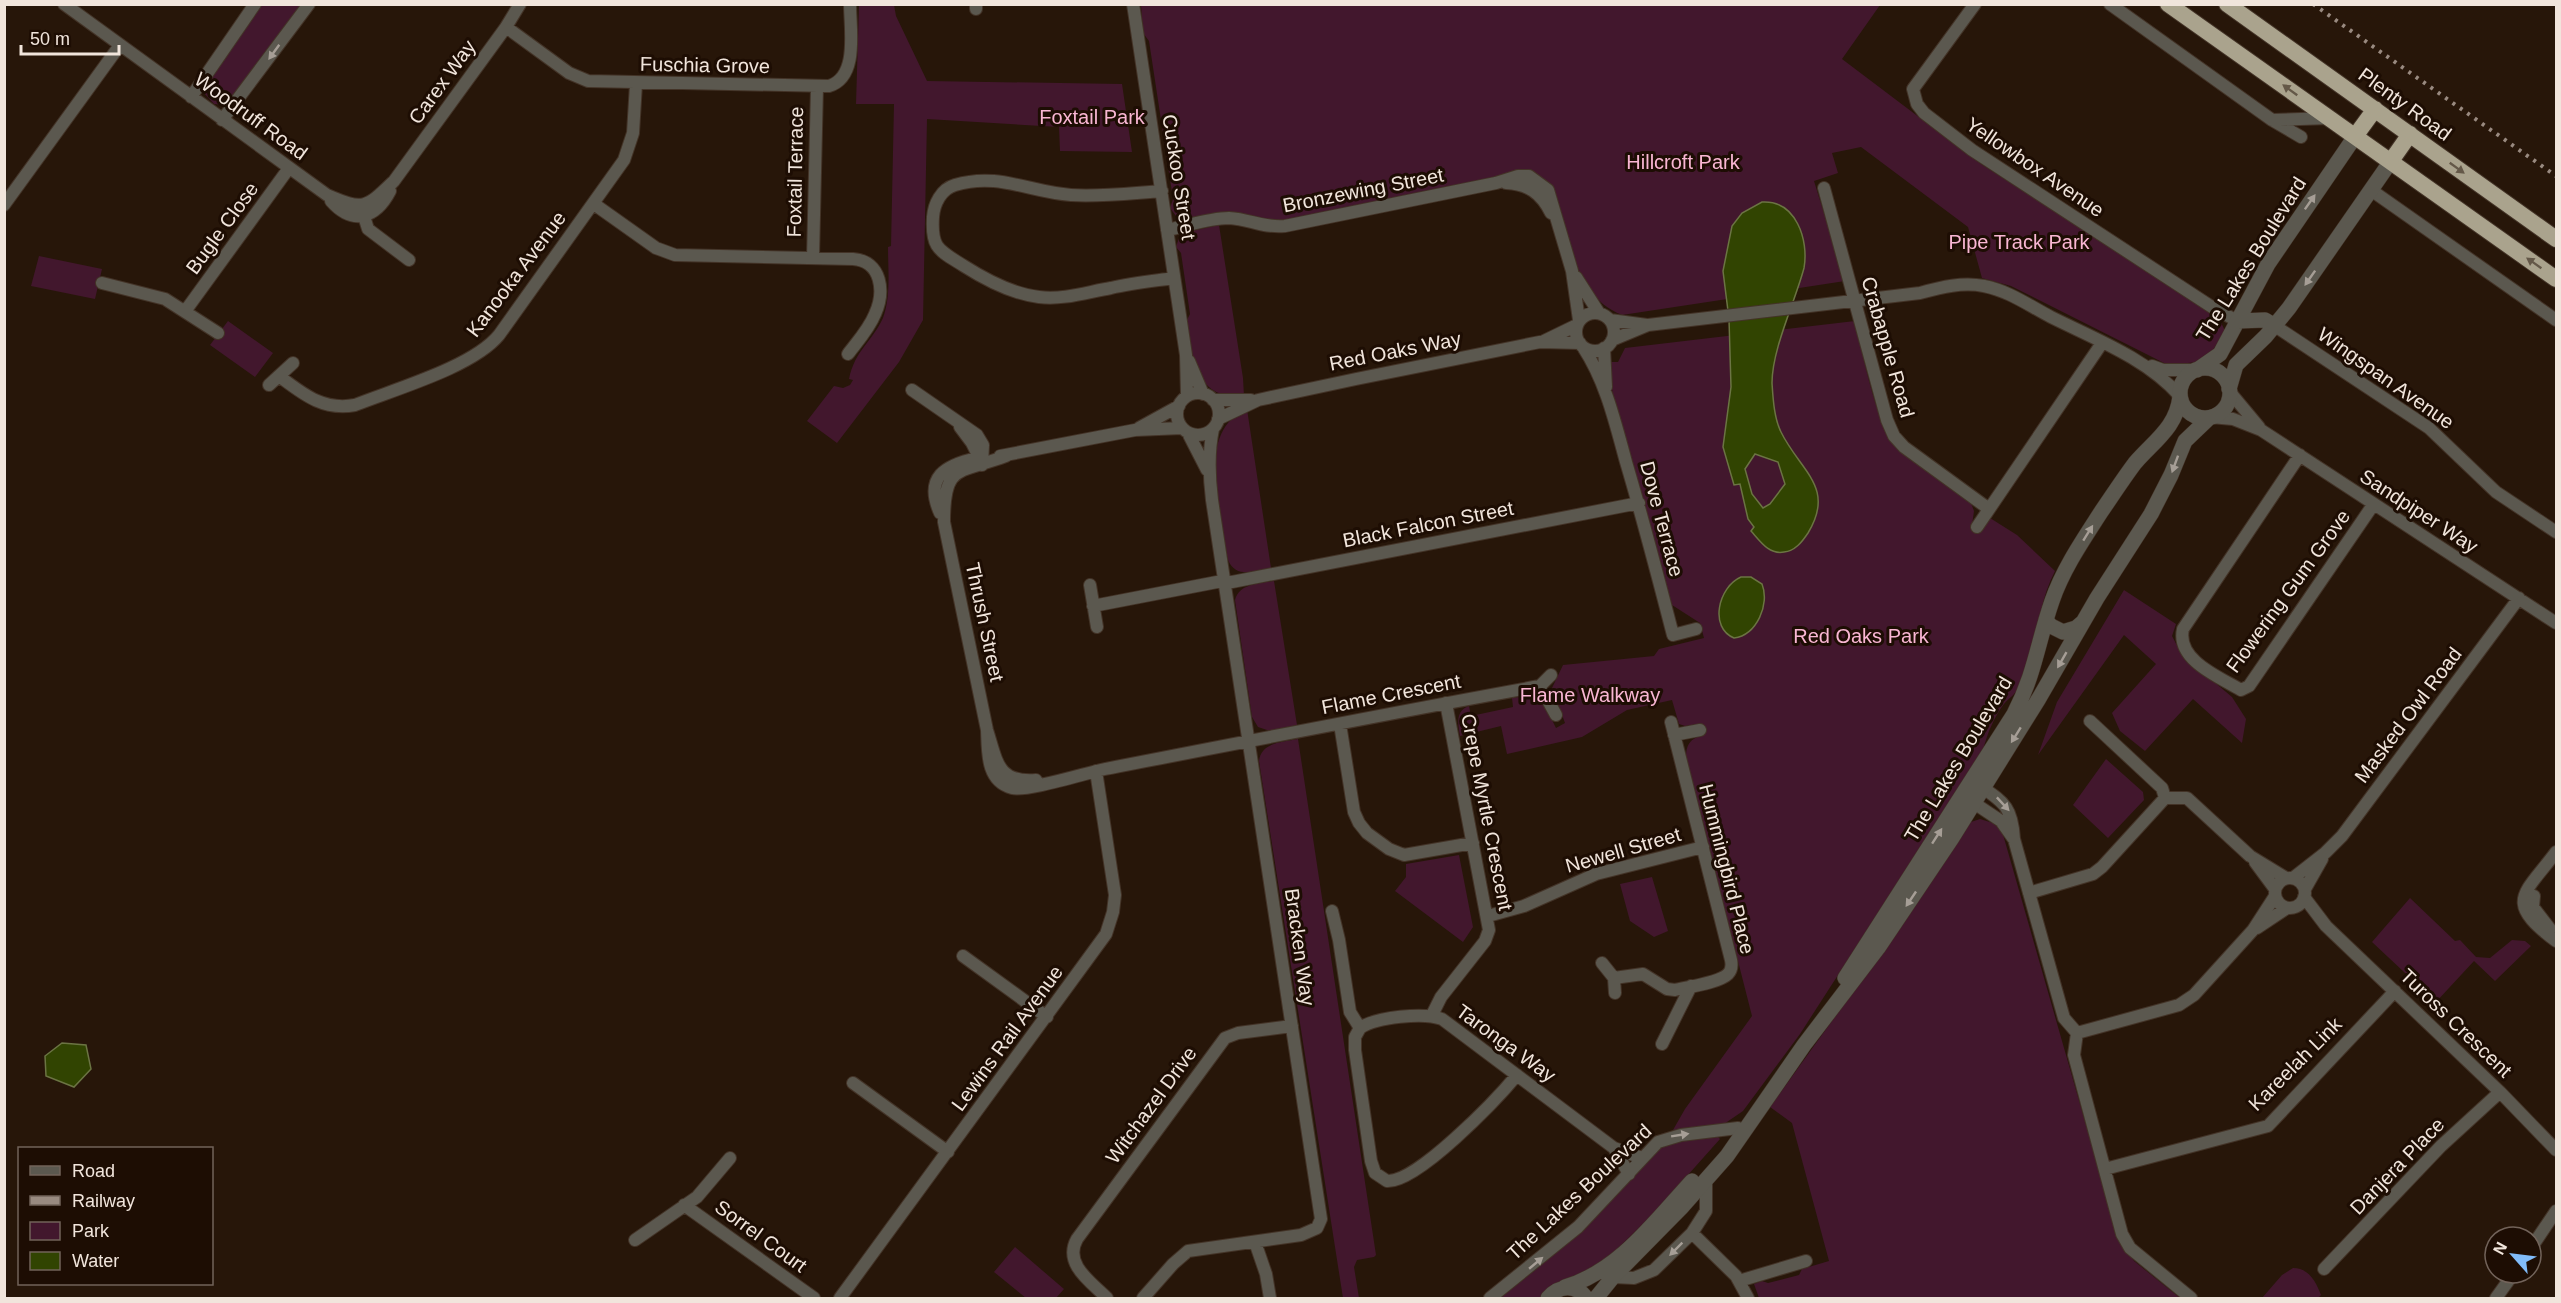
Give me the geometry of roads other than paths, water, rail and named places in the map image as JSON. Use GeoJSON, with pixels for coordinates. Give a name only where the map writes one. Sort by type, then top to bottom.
{"type":"FeatureCollection","features":[{"type":"Feature","properties":{"kind":"highway"},"geometry":{"type":"LineString","coordinates":[[2168,4],[2356,135],[2556,279]]}},
{"type":"Feature","properties":{"kind":"highway","name":"Plenty Road"},"geometry":{"type":"LineString","coordinates":[[2228,4],[2556,239]]}},
{"type":"Feature","properties":{"kind":"highway"},"geometry":{"type":"LineString","coordinates":[[2356,135],[2375,109]]}},
{"type":"Feature","properties":{"kind":"highway"},"geometry":{"type":"LineString","coordinates":[[2391,161],[2410,134]]}},
{"type":"Feature","properties":{"kind":"street","name":"Woodruff Road"},"geometry":{"type":"LineString","coordinates":[[64,4],[327,195],[362,211]]}},
{"type":"Feature","properties":{"kind":"street"},"geometry":{"type":"LineString","coordinates":[[191,97],[255,4]]}},
{"type":"Feature","properties":{"kind":"street"},"geometry":{"type":"LineString","coordinates":[[222,120],[309,4]]}},
{"type":"Feature","properties":{"kind":"street","name":"Carex Way"},"geometry":{"type":"LineString","coordinates":[[362,211],[394,181],[506,27],[520,4]]}},
{"type":"Feature","properties":{"kind":"street","name":"Fuschia Grove"},"geometry":{"type":"LineString","coordinates":[[506,27],[578,78],[599,82],[636,84],[817,87],[835,84],[848,69],[850,4]]}},
{"type":"Feature","properties":{"kind":"street","name":"Cuckoo Street"},"geometry":{"type":"LineString","coordinates":[[1133,4],[1186,355],[1183,401]]}},
{"type":"Feature","properties":{"kind":"street","name":"Yellowbox Avenue"},"geometry":{"type":"LineString","coordinates":[[1975,4],[1913,89],[1917,105],[1943,129],[1997,168],[2218,311],[2238,321]]}},
{"type":"Feature","properties":{"kind":"street"},"geometry":{"type":"LineString","coordinates":[[2110,4],[2272,120],[2301,137]]}},
{"type":"Feature","properties":{"kind":"street"},"geometry":{"type":"LineString","coordinates":[[4,205],[120,45]]}},
{"type":"Feature","properties":{"kind":"street","name":"Kanooka Avenue"},"geometry":{"type":"LineString","coordinates":[[279,376],[315,401],[334,407],[344,407],[355,405],[478,355],[499,335],[619,170],[630,146],[636,84]]}},
{"type":"Feature","properties":{"kind":"street","name":"Foxtail Terrace"},"geometry":{"type":"LineString","coordinates":[[813,258],[817,87]]}},
{"type":"Feature","properties":{"kind":"street"},"geometry":{"type":"LineString","coordinates":[[2272,120],[2330,118]]}},
{"type":"Feature","properties":{"kind":"street","name":"The Lakes Boulevard"},"geometry":{"type":"LineString","coordinates":[[2197,370],[2220,354],[2274,256],[2356,135]]}},
{"type":"Feature","properties":{"kind":"street"},"geometry":{"type":"LineString","coordinates":[[2140,362],[2162,377],[2180,396],[2187,411],[2193,416],[2210,418],[2217,415],[2227,404],[2236,365],[2275,326],[2391,161]]}},
{"type":"Feature","properties":{"kind":"street","name":"Bugle Close"},"geometry":{"type":"LineString","coordinates":[[186,310],[289,168]]}},
{"type":"Feature","properties":{"kind":"street","name":"Bronzewing Street"},"geometry":{"type":"LineString","coordinates":[[1167,230],[1226,218],[1265,227],[1285,226],[1496,183],[1518,176],[1529,176],[1544,193],[1559,228],[1572,271]]}},
{"type":"Feature","properties":{"kind":"street"},"geometry":{"type":"LineString","coordinates":[[1162,191],[1078,196],[1040,191],[1004,181],[983,180],[960,184],[949,187],[939,197],[934,211],[933,238],[940,251],[982,277],[1039,297],[1074,296],[1174,278]]}},
{"type":"Feature","properties":{"kind":"street","name":"Crabapple Road"},"geometry":{"type":"LineString","coordinates":[[1824,188],[1854,301],[1894,436],[1909,452],[1989,508]]}},
{"type":"Feature","properties":{"kind":"street"},"geometry":{"type":"LineString","coordinates":[[2371,190],[2556,320]]}},
{"type":"Feature","properties":{"kind":"street","name":"Foxtail Terrace"},"geometry":{"type":"LineString","coordinates":[[594,204],[647,243],[665,252],[688,256],[860,259],[873,267],[880,277],[880,296],[876,314],[848,354]]}},
{"type":"Feature","properties":{"kind":"street"},"geometry":{"type":"LineString","coordinates":[[362,211],[365,224],[372,234],[409,260]]}},
{"type":"Feature","properties":{"kind":"street"},"geometry":{"type":"LineString","coordinates":[[1572,271],[1578,323],[1576,332],[1581,345],[1594,351],[1648,325]]}},
{"type":"Feature","properties":{"kind":"street"},"geometry":{"type":"LineString","coordinates":[[1572,271],[1614,329],[1608,344]]}},
{"type":"Feature","properties":{"kind":"street"},"geometry":{"type":"LineString","coordinates":[[102,283],[156,296],[186,310],[218,333]]}},
{"type":"Feature","properties":{"kind":"street"},"geometry":{"type":"LineString","coordinates":[[1578,323],[1588,314],[1648,325],[1920,292],[1974,292],[2032,307],[2140,362],[2163,370],[2205,369],[2221,375],[2229,390]]}},
{"type":"Feature","properties":{"kind":"street"},"geometry":{"type":"LineString","coordinates":[[2238,321],[2265,320],[2275,326]]}},
{"type":"Feature","properties":{"kind":"street","name":"Red Oaks Way"},"geometry":{"type":"LineString","coordinates":[[1208,397],[1258,400],[1540,342],[1578,323]]}},
{"type":"Feature","properties":{"kind":"street","name":"Wingspan Avenue"},"geometry":{"type":"LineString","coordinates":[[2275,326],[2429,428],[2496,492],[2556,532]]}},
{"type":"Feature","properties":{"kind":"street","name":"Red Oaks Way"},"geometry":{"type":"LineString","coordinates":[[1540,342],[1581,345]]}},
{"type":"Feature","properties":{"kind":"street"},"geometry":{"type":"LineString","coordinates":[[1977,527],[2102,343]]}},
{"type":"Feature","properties":{"kind":"street","name":"Dove Terrace"},"geometry":{"type":"LineString","coordinates":[[1606,391],[1608,344]]}},
{"type":"Feature","properties":{"kind":"street","name":"Dove Terrace"},"geometry":{"type":"LineString","coordinates":[[1581,345],[1593,363],[1606,391],[1639,503],[1672,634],[1696,630]]}},
{"type":"Feature","properties":{"kind":"street","name":"Cuckoo Street"},"geometry":{"type":"LineString","coordinates":[[1186,355],[1208,397]]}},
{"type":"Feature","properties":{"kind":"street"},"geometry":{"type":"LineString","coordinates":[[269,385],[293,363]]}},
{"type":"Feature","properties":{"kind":"street"},"geometry":{"type":"LineString","coordinates":[[2180,396],[2184,380],[2197,370]]}},
{"type":"Feature","properties":{"kind":"street"},"geometry":{"type":"LineString","coordinates":[[912,390],[952,419],[967,436],[981,460],[1135,430],[1185,431],[1201,435],[1215,424],[1219,413],[1208,397],[1183,401],[1135,430]]}},
{"type":"Feature","properties":{"kind":"street","name":"Sandpiper Way"},"geometry":{"type":"LineString","coordinates":[[2229,390],[2262,430]]}},
{"type":"Feature","properties":{"kind":"street","name":"The Lakes Boulevard"},"geometry":{"type":"LineString","coordinates":[[1978,784],[2032,676],[2046,620],[2055,593],[2070,561],[2128,474],[2170,426],[2179,410],[2180,396]]}},
{"type":"Feature","properties":{"kind":"street","name":"Red Oaks Way"},"geometry":{"type":"LineString","coordinates":[[1215,424],[1258,400]]}},
{"type":"Feature","properties":{"kind":"street"},"geometry":{"type":"LineString","coordinates":[[1183,401],[1177,417],[1185,431]]}},
{"type":"Feature","properties":{"kind":"street","name":"The Lakes Boulevard"},"geometry":{"type":"LineString","coordinates":[[1596,1299],[1613,1277],[1658,1234],[1706,1180],[1748,1128],[1804,1045],[1872,935],[1968,800],[2085,620],[2151,513],[2185,441],[2210,418]]}},
{"type":"Feature","properties":{"kind":"street","name":"Sandpiper Way"},"geometry":{"type":"LineString","coordinates":[[2210,418],[2233,419],[2262,430],[2556,623]]}},
{"type":"Feature","properties":{"kind":"street","name":"Bracken Way"},"geometry":{"type":"LineString","coordinates":[[1143,1299],[1183,1254],[1310,1232],[1317,1228],[1321,1219],[1209,477],[1209,448],[1215,424]]}},
{"type":"Feature","properties":{"kind":"street","name":"Bracken Way"},"geometry":{"type":"LineString","coordinates":[[1185,431],[1202,458],[1209,477]]}},
{"type":"Feature","properties":{"kind":"street","name":"Flowering Gum Grove"},"geometry":{"type":"LineString","coordinates":[[2300,455],[2183,629],[2181,639],[2185,650],[2204,668],[2241,690],[2249,686],[2373,505]]}},
{"type":"Feature","properties":{"kind":"street","name":"Thrush Street"},"geometry":{"type":"LineString","coordinates":[[981,460],[950,479],[944,494],[944,522],[987,730],[990,767],[998,780],[1018,789],[1029,788],[1096,771],[1250,741]]}},
{"type":"Feature","properties":{"kind":"street","name":"Black Falcon Street"},"geometry":{"type":"LineString","coordinates":[[1093,606],[1232,582],[1639,503]]}},
{"type":"Feature","properties":{"kind":"street"},"geometry":{"type":"LineString","coordinates":[[1090,585],[1097,627]]}},
{"type":"Feature","properties":{"kind":"street","name":"Masked Owl Road"},"geometry":{"type":"LineString","coordinates":[[2325,853],[2342,836],[2369,801],[2519,598]]}},
{"type":"Feature","properties":{"kind":"street"},"geometry":{"type":"LineString","coordinates":[[2046,620],[2051,626],[2063,632],[2076,628],[2085,620]]}},
{"type":"Feature","properties":{"kind":"street"},"geometry":{"type":"LineString","coordinates":[[1551,675],[1540,686],[1556,715]]}},
{"type":"Feature","properties":{"kind":"street","name":"Flame Crescent"},"geometry":{"type":"LineString","coordinates":[[1250,741],[1540,686]]}},
{"type":"Feature","properties":{"kind":"street","name":"Crepe Myrtle Crescent"},"geometry":{"type":"LineString","coordinates":[[1437,1017],[1450,988],[1485,941],[1489,930],[1446,703]]}},
{"type":"Feature","properties":{"kind":"street"},"geometry":{"type":"LineString","coordinates":[[2090,721],[2162,788],[2165,798]]}},
{"type":"Feature","properties":{"kind":"street","name":"Hummingbird Place"},"geometry":{"type":"LineString","coordinates":[[1614,978],[1642,974],[1667,989],[1691,986],[1727,975],[1732,966],[1671,722]]}},
{"type":"Feature","properties":{"kind":"street"},"geometry":{"type":"LineString","coordinates":[[1340,724],[1354,812],[1367,833],[1389,849],[1404,855],[1473,843]]}},
{"type":"Feature","properties":{"kind":"street"},"geometry":{"type":"LineString","coordinates":[[1674,735],[1700,730]]}},
{"type":"Feature","properties":{"kind":"street","name":"Lewins Rail Avenue"},"geometry":{"type":"LineString","coordinates":[[840,1299],[1101,943],[1113,912],[1113,882],[1096,771]]}},
{"type":"Feature","properties":{"kind":"street"},"geometry":{"type":"LineString","coordinates":[[1978,784],[1998,798],[2010,812],[2014,839],[2064,1018],[2078,1033]]}},
{"type":"Feature","properties":{"kind":"street"},"geometry":{"type":"LineString","coordinates":[[2029,893],[2097,871],[2165,798],[2187,798],[2250,856],[2275,892],[2279,904],[2291,908]]}},
{"type":"Feature","properties":{"kind":"street"},"geometry":{"type":"LineString","coordinates":[[1968,800],[2001,821],[2014,839]]}},
{"type":"Feature","properties":{"kind":"street","name":"Newell Street"},"geometry":{"type":"LineString","coordinates":[[1488,916],[1524,906],[1596,874],[1703,847]]}},
{"type":"Feature","properties":{"kind":"street"},"geometry":{"type":"LineString","coordinates":[[2556,852],[2535,888],[2529,908],[2556,939]]}},
{"type":"Feature","properties":{"kind":"street"},"geometry":{"type":"LineString","coordinates":[[2078,1033],[2179,1005],[2194,995],[2253,930],[2279,882],[2290,878],[2325,853]]}},
{"type":"Feature","properties":{"kind":"street"},"geometry":{"type":"LineString","coordinates":[[2253,930],[2291,908],[2305,893],[2325,853]]}},
{"type":"Feature","properties":{"kind":"street"},"geometry":{"type":"LineString","coordinates":[[2250,856],[2300,882],[2305,893]]}},
{"type":"Feature","properties":{"kind":"street","name":"Tuross Crescent"},"geometry":{"type":"LineString","coordinates":[[2305,893],[2326,926],[2500,1092],[2556,1150]]}},
{"type":"Feature","properties":{"kind":"street","name":"Tuross Crescent"},"geometry":{"type":"LineString","coordinates":[[2291,908],[2326,926]]}},
{"type":"Feature","properties":{"kind":"street"},"geometry":{"type":"LineString","coordinates":[[1332,911],[1339,940],[1350,1012],[1360,1028],[1355,1037],[1355,1050],[1371,1161],[1376,1173],[1387,1181],[1403,1179],[1481,1114],[1517,1075]]}},
{"type":"Feature","properties":{"kind":"street"},"geometry":{"type":"LineString","coordinates":[[963,956],[1047,1017]]}},
{"type":"Feature","properties":{"kind":"street"},"geometry":{"type":"LineString","coordinates":[[1602,963],[1614,978],[1615,993]]}},
{"type":"Feature","properties":{"kind":"street"},"geometry":{"type":"LineString","coordinates":[[1662,1044],[1691,986]]}},
{"type":"Feature","properties":{"kind":"street","name":"Kareelah Link"},"geometry":{"type":"LineString","coordinates":[[2105,1169],[2268,1126],[2395,991]]}},
{"type":"Feature","properties":{"kind":"street","name":"Taronga Way"},"geometry":{"type":"LineString","coordinates":[[1360,1028],[1377,1022],[1437,1017],[1614,1148],[1642,1158]]}},
{"type":"Feature","properties":{"kind":"street","name":"Witchazel Drive"},"geometry":{"type":"LineString","coordinates":[[1107,1299],[1077,1268],[1072,1253],[1077,1239],[1225,1038],[1238,1033],[1292,1026]]}},
{"type":"Feature","properties":{"kind":"street"},"geometry":{"type":"LineString","coordinates":[[2078,1033],[2074,1054],[2122,1234],[2130,1248],[2191,1299]]}},
{"type":"Feature","properties":{"kind":"street","name":"The Lakes Boulevard"},"geometry":{"type":"LineString","coordinates":[[1548,1299],[1565,1287],[1590,1278],[1626,1251],[1694,1179],[1778,1082]]}},
{"type":"Feature","properties":{"kind":"street"},"geometry":{"type":"LineString","coordinates":[[853,1083],[948,1152]]}},
{"type":"Feature","properties":{"kind":"street","name":"Danjera Place"},"geometry":{"type":"LineString","coordinates":[[2324,1269],[2440,1146],[2500,1092]]}},
{"type":"Feature","properties":{"kind":"street","name":"The Lakes Boulevard"},"geometry":{"type":"LineString","coordinates":[[1490,1299],[1578,1227],[1642,1158],[1664,1139],[1738,1128]]}},
{"type":"Feature","properties":{"kind":"street","name":"Taronga Way"},"geometry":{"type":"LineString","coordinates":[[1614,1148],[1629,1174]]}},
{"type":"Feature","properties":{"kind":"street","name":"Sorrel Court"},"geometry":{"type":"LineString","coordinates":[[635,1240],[704,1191],[730,1158]]}},
{"type":"Feature","properties":{"kind":"street"},"geometry":{"type":"LineString","coordinates":[[1613,1277],[1634,1278],[1654,1270],[1692,1233],[1706,1211],[1706,1180]]}},
{"type":"Feature","properties":{"kind":"street","name":"Sorrel Court"},"geometry":{"type":"LineString","coordinates":[[684,1205],[814,1299]]}},
{"type":"Feature","properties":{"kind":"street"},"geometry":{"type":"LineString","coordinates":[[2543,1230],[2556,1211]]}},
{"type":"Feature","properties":{"kind":"street"},"geometry":{"type":"LineString","coordinates":[[1692,1233],[1739,1281],[1748,1299]]}},
{"type":"Feature","properties":{"kind":"street"},"geometry":{"type":"LineString","coordinates":[[1261,1241],[1270,1299]]}},
{"type":"Feature","properties":{"kind":"street"},"geometry":{"type":"LineString","coordinates":[[1739,1281],[1806,1261]]}},
{"type":"Feature","properties":{"kind":"street"},"geometry":{"type":"LineString","coordinates":[[2496,1299],[2506,1285]]}},
{"type":"Feature","properties":{"kind":"street"},"geometry":{"type":"LineString","coordinates":[[1565,1287],[1580,1291],[1586,1299]]}},
{"type":"Feature","properties":{"kind":"water"},"geometry":{"type":"Polygon","coordinates":[[[1762,202],[1774,203],[1784,208],[1798,224],[1804,246],[1804,268],[1776,355],[1772,383],[1774,408],[1781,432],[1812,480],[1817,491],[1818,503],[1816,517],[1806,536],[1795,548],[1784,552],[1769,549],[1751,531],[1754,527],[1748,519],[1740,484],[1734,485],[1723,447],[1731,387],[1729,319],[1723,271],[1732,226],[1742,213],[1762,202]],[[1755,454],[1745,469],[1752,494],[1763,508],[1770,504],[1785,484],[1778,462],[1755,454]]]}},
{"type":"Feature","properties":{"kind":"water"},"geometry":{"type":"Polygon","coordinates":[[[1741,577],[1751,577],[1762,584],[1763,609],[1755,625],[1749,631],[1734,638],[1721,626],[1720,607],[1727,589],[1741,577]]]}},
{"type":"Feature","properties":{"kind":"water"},"geometry":{"type":"Polygon","coordinates":[[[62,1043],[86,1045],[91,1069],[74,1087],[46,1076],[45,1056],[62,1043]]]}},
{"type":"Feature","properties":{"kind":"railway"},"geometry":{"type":"LineString","coordinates":[[2313,4],[2556,176]]}},
{"type":"Feature","properties":{"kind":"park label","name":"Foxtail Park"},"geometry":{"type":"Point","coordinates":[1092,117]}},
{"type":"Feature","properties":{"kind":"park label","name":"Hillcroft Park"},"geometry":{"type":"Point","coordinates":[1683,162]}},
{"type":"Feature","properties":{"kind":"park label","name":"Pipe Track Park"},"geometry":{"type":"Point","coordinates":[2019,242]}},
{"type":"Feature","properties":{"kind":"park label","name":"Red Oaks Park"},"geometry":{"type":"Point","coordinates":[1861,636]}},
{"type":"Feature","properties":{"kind":"park label","name":"Flame Walkway"},"geometry":{"type":"Point","coordinates":[1590,695]}}]}
